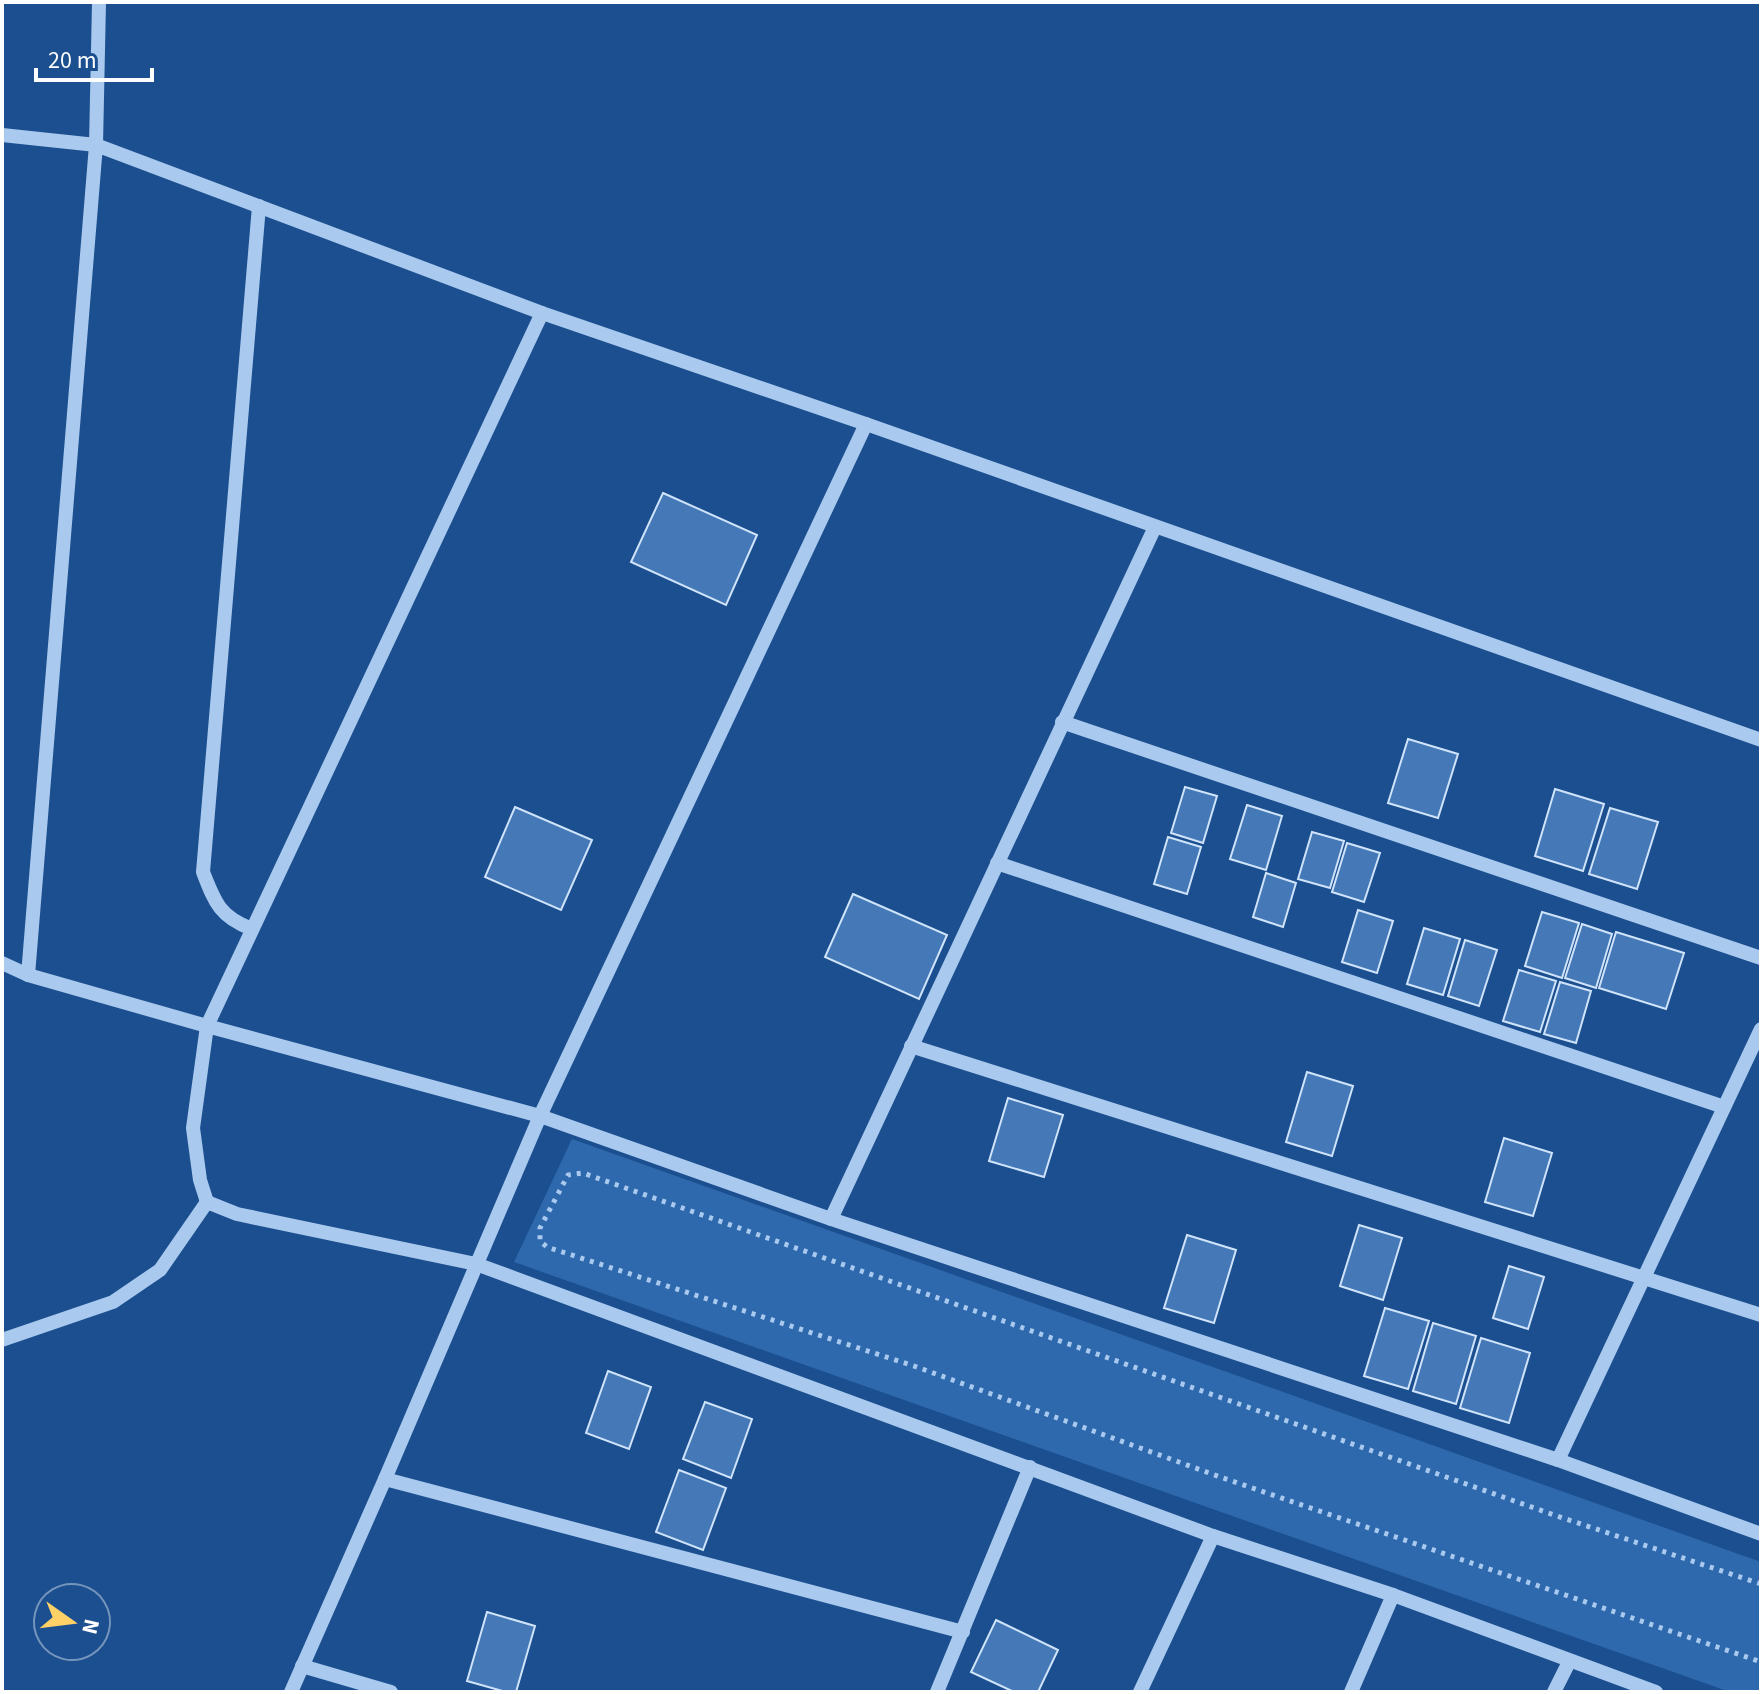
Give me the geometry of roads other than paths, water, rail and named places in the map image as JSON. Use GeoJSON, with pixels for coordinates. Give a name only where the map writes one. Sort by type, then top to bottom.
{"type":"FeatureCollection","features":[{"type":"Feature","properties":{"kind":"street"},"geometry":{"type":"LineString","coordinates":[[28,975],[96,145],[99,2]]}},
{"type":"Feature","properties":{"kind":"street"},"geometry":{"type":"LineString","coordinates":[[2,135],[96,145],[542,313],[1761,740]]}},
{"type":"Feature","properties":{"kind":"street"},"geometry":{"type":"LineString","coordinates":[[252,929],[237,923],[215,903],[203,872],[259,206]]}},
{"type":"Feature","properties":{"kind":"street"},"geometry":{"type":"LineString","coordinates":[[207,1202],[200,1180],[193,1128],[207,1026],[542,313]]}},
{"type":"Feature","properties":{"kind":"street"},"geometry":{"type":"LineString","coordinates":[[291,1692],[540,1116],[866,424]]}},
{"type":"Feature","properties":{"kind":"street"},"geometry":{"type":"LineString","coordinates":[[831,1219],[1155,527]]}},
{"type":"Feature","properties":{"kind":"street"},"geometry":{"type":"LineString","coordinates":[[1062,722],[1761,958]]}},
{"type":"Feature","properties":{"kind":"street"},"geometry":{"type":"LineString","coordinates":[[997,863],[1724,1107]]}},
{"type":"Feature","properties":{"kind":"street"},"geometry":{"type":"LineString","coordinates":[[2,963],[28,975],[207,1026],[540,1116],[831,1219],[1558,1460],[1761,1534]]}},
{"type":"Feature","properties":{"kind":"street"},"geometry":{"type":"LineString","coordinates":[[1558,1460],[1761,1029]]}},
{"type":"Feature","properties":{"kind":"street"},"geometry":{"type":"LineString","coordinates":[[911,1046],[1761,1315]]}},
{"type":"Feature","properties":{"kind":"street"},"geometry":{"type":"LineString","coordinates":[[207,1202],[237,1214],[476,1264],[1213,1536],[1393,1595],[1656,1692]]}},
{"type":"Feature","properties":{"kind":"street"},"geometry":{"type":"LineString","coordinates":[[2,1340],[113,1302],[160,1270],[207,1202]]}},
{"type":"Feature","properties":{"kind":"street"},"geometry":{"type":"LineString","coordinates":[[937,1692],[1030,1467]]}},
{"type":"Feature","properties":{"kind":"street"},"geometry":{"type":"LineString","coordinates":[[385,1479],[963,1632]]}},
{"type":"Feature","properties":{"kind":"street"},"geometry":{"type":"LineString","coordinates":[[1140,1692],[1213,1536]]}},
{"type":"Feature","properties":{"kind":"street"},"geometry":{"type":"LineString","coordinates":[[1351,1692],[1393,1595]]}},
{"type":"Feature","properties":{"kind":"street"},"geometry":{"type":"LineString","coordinates":[[1554,1692],[1569,1662]]}},
{"type":"Feature","properties":{"kind":"street"},"geometry":{"type":"LineString","coordinates":[[302,1666],[391,1692]]}}]}
